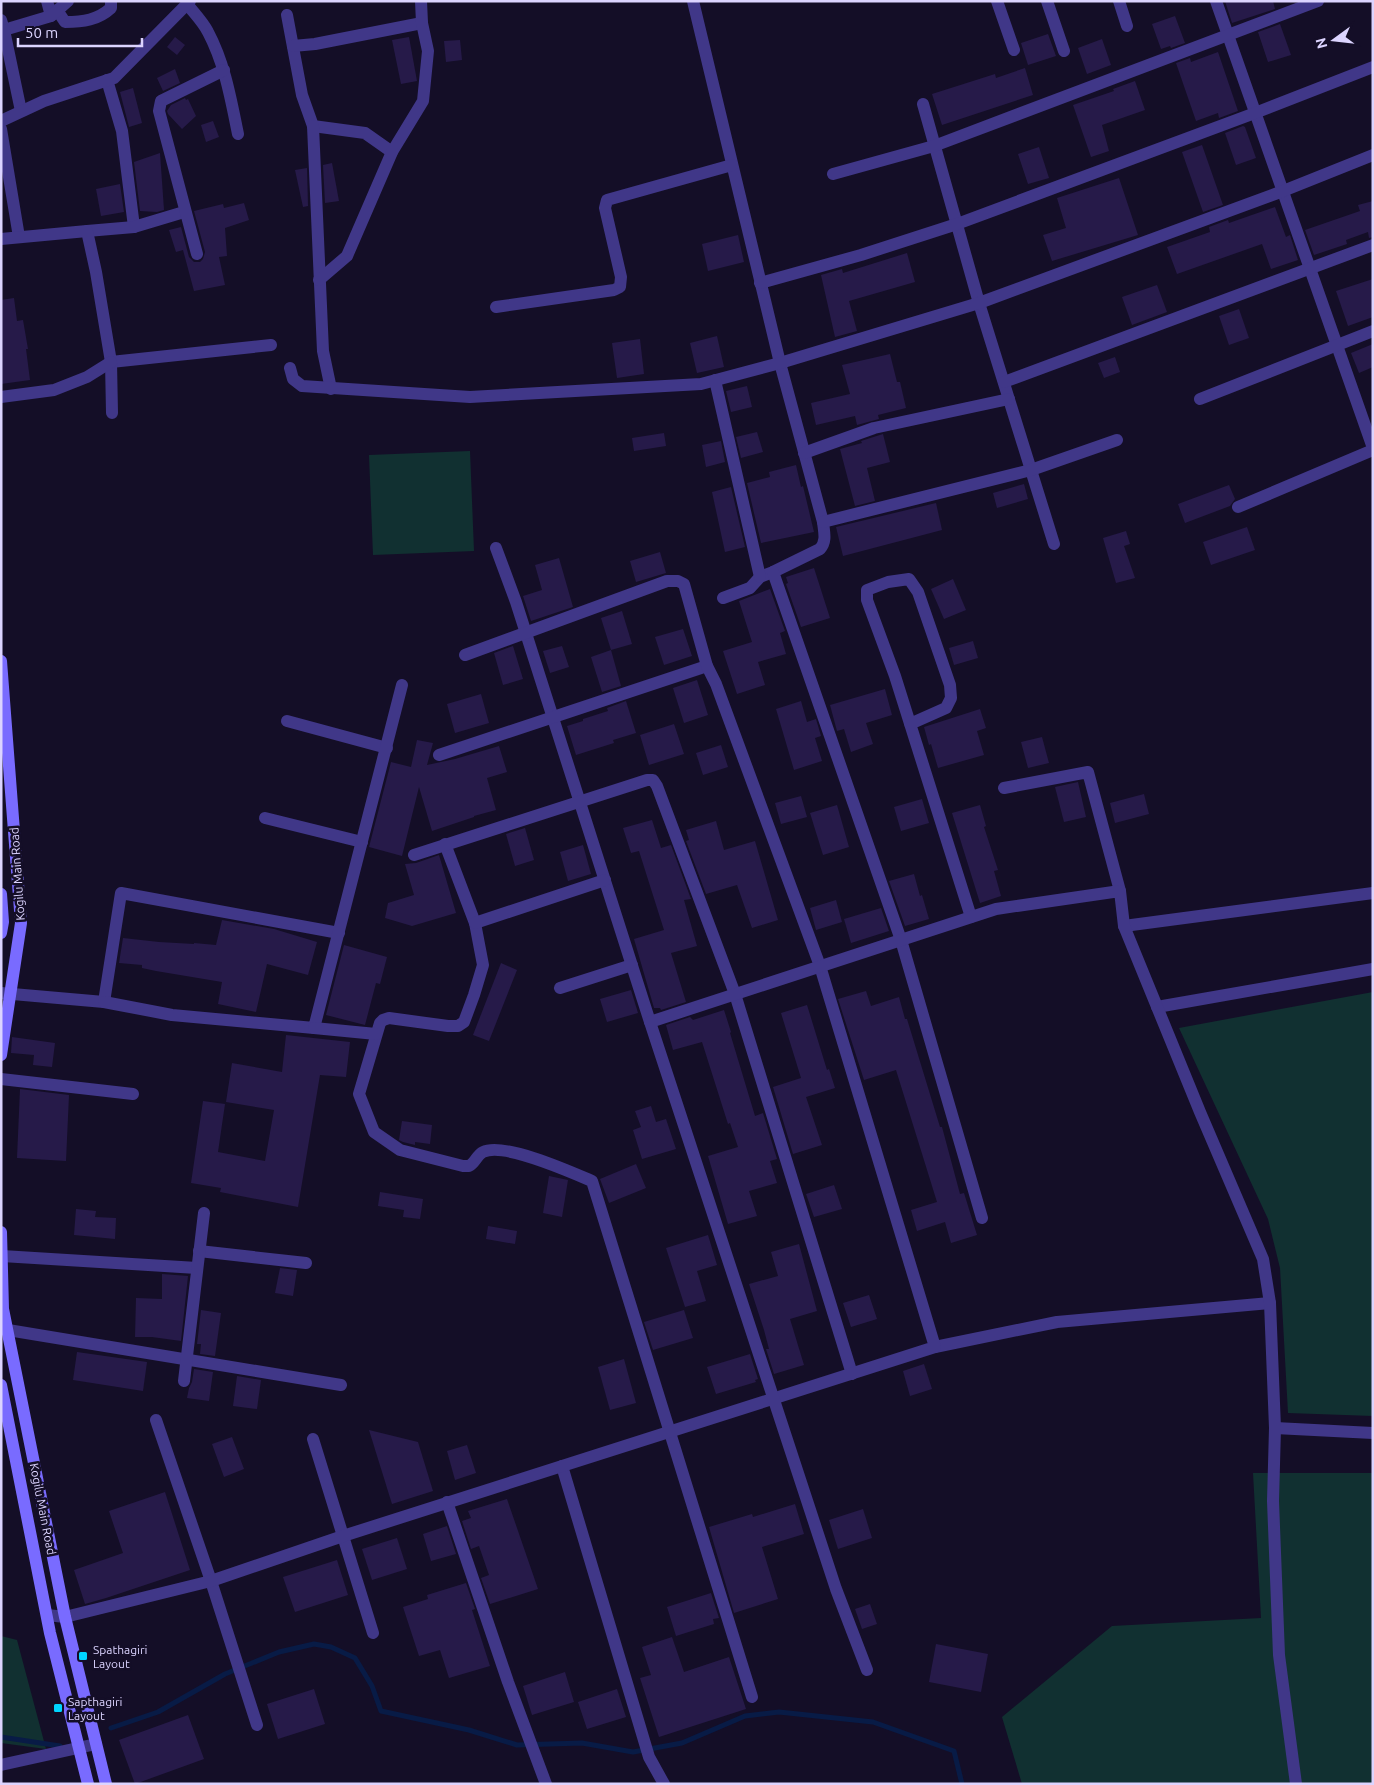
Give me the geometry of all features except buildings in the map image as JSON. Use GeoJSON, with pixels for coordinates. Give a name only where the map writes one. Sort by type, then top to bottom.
{"type":"FeatureCollection","features":[{"type":"Feature","properties":{"kind":"main road","name":"Kogilu Main Road"},"geometry":{"type":"LineString","coordinates":[[1,661],[21,923],[6,993],[1,1055]]}},
{"type":"Feature","properties":{"kind":"main road","name":"Kogilu Main Road"},"geometry":{"type":"LineString","coordinates":[[1,894],[3,922],[1,933]]}},
{"type":"Feature","properties":{"kind":"main road","name":"Kogilu Main Road"},"geometry":{"type":"LineString","coordinates":[[1,1232],[3,1309],[65,1617],[106,1784]]}},
{"type":"Feature","properties":{"kind":"main road","name":"Kogilu Main Road"},"geometry":{"type":"LineString","coordinates":[[1,1385],[47,1615],[88,1784]]}},
{"type":"Feature","properties":{"kind":"street"},"geometry":{"type":"LineString","coordinates":[[47,1],[54,13],[65,22],[83,22],[103,16],[111,8],[111,1]]}},
{"type":"Feature","properties":{"kind":"street"},"geometry":{"type":"LineString","coordinates":[[21,111],[2,27],[54,13],[68,1]]}},
{"type":"Feature","properties":{"kind":"street"},"geometry":{"type":"LineString","coordinates":[[319,280],[347,256],[392,152],[423,101],[428,51],[422,24],[421,1]]}},
{"type":"Feature","properties":{"kind":"street"},"geometry":{"type":"LineString","coordinates":[[692,1],[780,363],[823,522],[824,544],[820,549],[760,577],[750,588],[723,598]]}},
{"type":"Feature","properties":{"kind":"street"},"geometry":{"type":"LineString","coordinates":[[997,1],[1014,50]]}},
{"type":"Feature","properties":{"kind":"street"},"geometry":{"type":"LineString","coordinates":[[1047,1],[1064,51]]}},
{"type":"Feature","properties":{"kind":"street"},"geometry":{"type":"LineString","coordinates":[[1119,1],[1127,26]]}},
{"type":"Feature","properties":{"kind":"street"},"geometry":{"type":"LineString","coordinates":[[1216,1],[1373,449],[1238,507]]}},
{"type":"Feature","properties":{"kind":"street"},"geometry":{"type":"LineString","coordinates":[[834,174],[934,146],[1318,1]]}},
{"type":"Feature","properties":{"kind":"street"},"geometry":{"type":"LineString","coordinates":[[1,121],[44,101],[114,78],[189,3],[207,31],[224,70],[238,134]]}},
{"type":"Feature","properties":{"kind":"street"},"geometry":{"type":"LineString","coordinates":[[287,15],[302,95],[313,126],[323,350],[331,388]]}},
{"type":"Feature","properties":{"kind":"street"},"geometry":{"type":"LineString","coordinates":[[293,46],[315,44],[422,24]]}},
{"type":"Feature","properties":{"kind":"street"},"geometry":{"type":"LineString","coordinates":[[760,283],[860,255],[957,224],[1373,67]]}},
{"type":"Feature","properties":{"kind":"street"},"geometry":{"type":"LineString","coordinates":[[197,254],[184,212],[159,106],[161,101],[224,70]]}},
{"type":"Feature","properties":{"kind":"street"},"geometry":{"type":"LineString","coordinates":[[107,80],[122,131],[134,227]]}},
{"type":"Feature","properties":{"kind":"street"},"geometry":{"type":"LineString","coordinates":[[923,104],[979,303],[1054,544]]}},
{"type":"Feature","properties":{"kind":"street"},"geometry":{"type":"LineString","coordinates":[[313,126],[365,133],[392,152]]}},
{"type":"Feature","properties":{"kind":"street"},"geometry":{"type":"LineString","coordinates":[[1,129],[19,237]]}},
{"type":"Feature","properties":{"kind":"street"},"geometry":{"type":"LineString","coordinates":[[290,368],[293,379],[302,386],[470,397],[701,384],[780,363],[979,303],[1283,191],[1373,155]]}},
{"type":"Feature","properties":{"kind":"street"},"geometry":{"type":"LineString","coordinates":[[496,307],[614,290],[620,287],[621,278],[605,208],[607,200],[732,165]]}},
{"type":"Feature","properties":{"kind":"street"},"geometry":{"type":"LineString","coordinates":[[1,239],[134,227],[184,212]]}},
{"type":"Feature","properties":{"kind":"street"},"geometry":{"type":"LineString","coordinates":[[87,231],[111,362],[112,413]]}},
{"type":"Feature","properties":{"kind":"street"},"geometry":{"type":"LineString","coordinates":[[1004,382],[1373,245]]}},
{"type":"Feature","properties":{"kind":"street"},"geometry":{"type":"LineString","coordinates":[[1200,400],[1373,331]]}},
{"type":"Feature","properties":{"kind":"street"},"geometry":{"type":"LineString","coordinates":[[1,397],[54,390],[87,377],[111,362],[271,345]]}},
{"type":"Feature","properties":{"kind":"street"},"geometry":{"type":"LineString","coordinates":[[715,380],[760,577]]}},
{"type":"Feature","properties":{"kind":"street"},"geometry":{"type":"LineString","coordinates":[[804,454],[874,428],[1009,399]]}},
{"type":"Feature","properties":{"kind":"street"},"geometry":{"type":"LineString","coordinates":[[823,522],[1031,470],[1117,440]]}},
{"type":"Feature","properties":{"kind":"street"},"geometry":{"type":"LineString","coordinates":[[496,548],[516,602],[773,1399],[836,1589],[867,1670]]}},
{"type":"Feature","properties":{"kind":"street"},"geometry":{"type":"LineString","coordinates":[[773,572],[901,940],[982,1218]]}},
{"type":"Feature","properties":{"kind":"street"},"geometry":{"type":"LineString","coordinates":[[910,724],[946,708],[951,698],[950,685],[918,592],[909,580],[888,582],[867,590],[867,600],[910,724],[972,917]]}},
{"type":"Feature","properties":{"kind":"street"},"geometry":{"type":"LineString","coordinates":[[465,655],[668,581],[678,581],[684,584],[707,666],[716,684],[820,966],[935,1347]]}},
{"type":"Feature","properties":{"kind":"street"},"geometry":{"type":"LineString","coordinates":[[439,755],[707,666]]}},
{"type":"Feature","properties":{"kind":"street"},"geometry":{"type":"LineString","coordinates":[[314,1028],[402,685]]}},
{"type":"Feature","properties":{"kind":"street"},"geometry":{"type":"LineString","coordinates":[[287,720],[387,748]]}},
{"type":"Feature","properties":{"kind":"street"},"geometry":{"type":"LineString","coordinates":[[1004,788],[1088,772],[1120,891],[1124,926],[1263,1259],[1270,1303],[1276,1428],[1273,1501],[1279,1655],[1296,1784]]}},
{"type":"Feature","properties":{"kind":"street"},"geometry":{"type":"LineString","coordinates":[[414,855],[580,801],[647,780],[653,780],[657,786],[735,994],[852,1374]]}},
{"type":"Feature","properties":{"kind":"street"},"geometry":{"type":"LineString","coordinates":[[265,818],[362,842]]}},
{"type":"Feature","properties":{"kind":"street"},"geometry":{"type":"LineString","coordinates":[[446,844],[475,923],[483,965],[464,1022],[458,1026],[448,1026],[388,1018],[383,1020],[376,1034],[359,1094],[374,1132],[400,1150],[463,1166],[473,1164],[478,1156],[490,1151],[518,1153],[558,1166],[592,1181],[752,1697]]}},
{"type":"Feature","properties":{"kind":"street"},"geometry":{"type":"LineString","coordinates":[[475,923],[605,880]]}},
{"type":"Feature","properties":{"kind":"street"},"geometry":{"type":"LineString","coordinates":[[650,1022],[996,908],[1120,891]]}},
{"type":"Feature","properties":{"kind":"street"},"geometry":{"type":"LineString","coordinates":[[1124,926],[1373,892]]}},
{"type":"Feature","properties":{"kind":"street"},"geometry":{"type":"LineString","coordinates":[[104,1002],[120,893],[339,932]]}},
{"type":"Feature","properties":{"kind":"street"},"geometry":{"type":"LineString","coordinates":[[560,988],[632,965]]}},
{"type":"Feature","properties":{"kind":"street"},"geometry":{"type":"LineString","coordinates":[[1157,1008],[1373,969]]}},
{"type":"Feature","properties":{"kind":"street"},"geometry":{"type":"LineString","coordinates":[[6,993],[104,1002],[172,1015],[376,1034]]}},
{"type":"Feature","properties":{"kind":"street"},"geometry":{"type":"LineString","coordinates":[[1,1079],[133,1094]]}},
{"type":"Feature","properties":{"kind":"street"},"geometry":{"type":"LineString","coordinates":[[184,1381],[204,1213]]}},
{"type":"Feature","properties":{"kind":"street"},"geometry":{"type":"LineString","coordinates":[[199,1251],[306,1263]]}},
{"type":"Feature","properties":{"kind":"street"},"geometry":{"type":"LineString","coordinates":[[2,1256],[197,1268]]}},
{"type":"Feature","properties":{"kind":"street"},"geometry":{"type":"LineString","coordinates":[[47,1615],[65,1617],[211,1581],[447,1502],[935,1347],[1057,1322],[1270,1303]]}},
{"type":"Feature","properties":{"kind":"street"},"geometry":{"type":"LineString","coordinates":[[8,1330],[341,1385]]}},
{"type":"Feature","properties":{"kind":"street"},"geometry":{"type":"LineString","coordinates":[[156,1420],[211,1581],[256,1725]]}},
{"type":"Feature","properties":{"kind":"street"},"geometry":{"type":"LineString","coordinates":[[1276,1428],[1373,1433]]}},
{"type":"Feature","properties":{"kind":"street"},"geometry":{"type":"LineString","coordinates":[[313,1439],[373,1633]]}},
{"type":"Feature","properties":{"kind":"street"},"geometry":{"type":"LineString","coordinates":[[562,1466],[649,1757],[664,1784]]}},
{"type":"Feature","properties":{"kind":"street"},"geometry":{"type":"LineString","coordinates":[[447,1502],[504,1673],[546,1784]]}},
{"type":"Feature","properties":{"kind":"street"},"geometry":{"type":"LineString","coordinates":[[4,1763],[96,1744]]}},
{"type":"Feature","properties":{"kind":"green space"},"geometry":{"type":"Polygon","coordinates":[[[470,451],[474,551],[373,555],[369,455],[470,451]]]}},
{"type":"Feature","properties":{"kind":"green space"},"geometry":{"type":"Polygon","coordinates":[[[1373,992],[1373,1416],[1288,1413],[1280,1268],[1268,1219],[1179,1028],[1373,992]]]}},
{"type":"Feature","properties":{"kind":"green space"},"geometry":{"type":"Polygon","coordinates":[[[1253,1473],[1373,1473],[1373,1784],[1022,1784],[1002,1717],[1112,1626],[1261,1618],[1253,1473]]]}},
{"type":"Feature","properties":{"kind":"green space"},"geometry":{"type":"Polygon","coordinates":[[[1,1636],[17,1640],[46,1749],[1,1743],[1,1636]]]}},
{"type":"Feature","properties":{"kind":"waterway"},"geometry":{"type":"LineString","coordinates":[[111,1728],[158,1712],[225,1674],[279,1652],[314,1644],[331,1647],[355,1658],[372,1686],[381,1711],[469,1730],[517,1745],[582,1743],[633,1752],[682,1743],[745,1716],[779,1712],[873,1722],[954,1751],[962,1784]]}},
{"type":"Feature","properties":{"kind":"waterway"},"geometry":{"type":"LineString","coordinates":[[1,1737],[60,1746]]}},
{"type":"Feature","properties":{"kind":"place","name":"Spathagiri Layout"},"geometry":{"type":"Point","coordinates":[83,1656]}},
{"type":"Feature","properties":{"kind":"place","name":"Sapthagiri Layout"},"geometry":{"type":"Point","coordinates":[58,1708]}}]}
